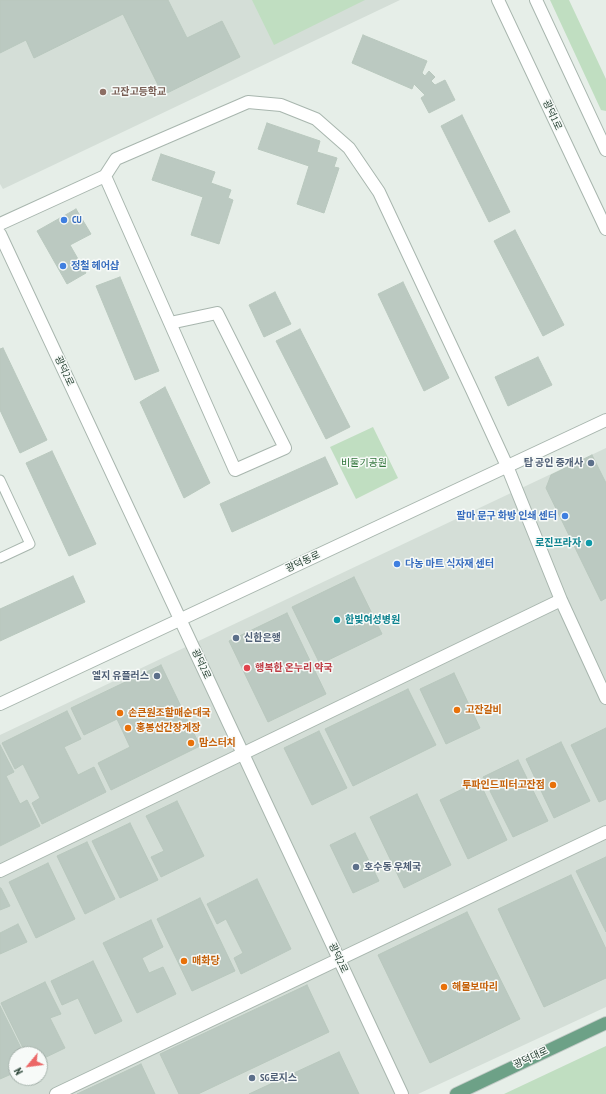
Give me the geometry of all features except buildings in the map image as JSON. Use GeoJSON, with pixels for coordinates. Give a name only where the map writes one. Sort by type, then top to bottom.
{"type":"FeatureCollection","features":[{"type":"Feature","properties":{"kind":"main road","name":"광덕대로"},"geometry":{"type":"LineString","coordinates":[[456,1094],[606,1023]]}},
{"type":"Feature","properties":{"kind":"street","name":"광덕1로"},"geometry":{"type":"LineString","coordinates":[[498,0],[606,229]]}},
{"type":"Feature","properties":{"kind":"street"},"geometry":{"type":"LineString","coordinates":[[536,0],[606,150]]}},
{"type":"Feature","properties":{"kind":"street"},"geometry":{"type":"LineString","coordinates":[[0,224],[106,176],[116,159],[248,102],[281,105],[316,119],[349,148],[379,192],[507,466],[561,600],[606,698]]}},
{"type":"Feature","properties":{"kind":"street"},"geometry":{"type":"LineString","coordinates":[[106,176],[170,323],[235,470],[285,448],[217,313],[170,323]]}},
{"type":"Feature","properties":{"kind":"street","name":"광덕2로"},"geometry":{"type":"LineString","coordinates":[[0,234],[402,1094]]}},
{"type":"Feature","properties":{"kind":"street","name":"광덕동로"},"geometry":{"type":"LineString","coordinates":[[0,704],[606,420]]}},
{"type":"Feature","properties":{"kind":"street"},"geometry":{"type":"LineString","coordinates":[[0,871],[561,600]]}},
{"type":"Feature","properties":{"kind":"street"},"geometry":{"type":"LineString","coordinates":[[56,1094],[606,832]]}},
{"type":"Feature","properties":{"kind":"lane"},"geometry":{"type":"LineString","coordinates":[[0,480],[30,544],[0,558]]}},
{"type":"Feature","properties":{"kind":"shaded area","name":"고잔고등학교"},"geometry":{"type":"Polygon","coordinates":[[[0,0],[400,0],[3,189],[0,184],[0,0]]]}},
{"type":"Feature","properties":{"kind":"shaded area"},"geometry":{"type":"Polygon","coordinates":[[[606,448],[606,1007],[418,1094],[0,1094],[0,735],[606,448]]]}},
{"type":"Feature","properties":{"kind":"green space"},"geometry":{"type":"Polygon","coordinates":[[[252,0],[365,0],[274,45],[252,0]]]}},
{"type":"Feature","properties":{"kind":"green space"},"geometry":{"type":"Polygon","coordinates":[[[550,0],[569,0],[606,79],[606,111],[601,110],[550,0]]]}},
{"type":"Feature","properties":{"kind":"green space","name":"비둘기공원"},"geometry":{"type":"Polygon","coordinates":[[[373,427],[398,478],[356,499],[330,447],[373,427]]]}},
{"type":"Feature","properties":{"kind":"green space"},"geometry":{"type":"Polygon","coordinates":[[[606,1046],[606,1094],[504,1094],[606,1046]]]}},
{"type":"Feature","properties":{"kind":"place","name":"고잔고등학교"},"geometry":{"type":"Point","coordinates":[103,92]}},
{"type":"Feature","properties":{"kind":"place","name":"CU"},"geometry":{"type":"Point","coordinates":[64,220]}},
{"type":"Feature","properties":{"kind":"place","name":"정철 헤어샵"},"geometry":{"type":"Point","coordinates":[63,266]}},
{"type":"Feature","properties":{"kind":"place","name":"탑 공인 중개사"},"geometry":{"type":"Point","coordinates":[591,463]}},
{"type":"Feature","properties":{"kind":"place","name":"팔마 문구 화방 인쇄 센터"},"geometry":{"type":"Point","coordinates":[565,516]}},
{"type":"Feature","properties":{"kind":"place","name":"로진프라자"},"geometry":{"type":"Point","coordinates":[589,543]}},
{"type":"Feature","properties":{"kind":"place","name":"다농 마트 식자재 센터"},"geometry":{"type":"Point","coordinates":[397,564]}},
{"type":"Feature","properties":{"kind":"place","name":"한빛여성병원"},"geometry":{"type":"Point","coordinates":[337,620]}},
{"type":"Feature","properties":{"kind":"place","name":"신한은행"},"geometry":{"type":"Point","coordinates":[236,638]}},
{"type":"Feature","properties":{"kind":"place","name":"행복한 온누리 약국"},"geometry":{"type":"Point","coordinates":[247,668]}},
{"type":"Feature","properties":{"kind":"place","name":"엘지 유플러스"},"geometry":{"type":"Point","coordinates":[157,676]}},
{"type":"Feature","properties":{"kind":"place","name":"고잔갈비"},"geometry":{"type":"Point","coordinates":[457,710]}},
{"type":"Feature","properties":{"kind":"place","name":"손큰원조할매순대국"},"geometry":{"type":"Point","coordinates":[120,713]}},
{"type":"Feature","properties":{"kind":"place","name":"홍봉선간장게장"},"geometry":{"type":"Point","coordinates":[128,728]}},
{"type":"Feature","properties":{"kind":"place","name":"맘스터치"},"geometry":{"type":"Point","coordinates":[191,743]}},
{"type":"Feature","properties":{"kind":"place","name":"투파인드피터고잔점"},"geometry":{"type":"Point","coordinates":[553,785]}},
{"type":"Feature","properties":{"kind":"place","name":"호수동 우체국"},"geometry":{"type":"Point","coordinates":[356,867]}},
{"type":"Feature","properties":{"kind":"place","name":"매화당"},"geometry":{"type":"Point","coordinates":[184,961]}},
{"type":"Feature","properties":{"kind":"place","name":"해물보따리"},"geometry":{"type":"Point","coordinates":[444,987]}},
{"type":"Feature","properties":{"kind":"place","name":"SG로지스"},"geometry":{"type":"Point","coordinates":[252,1078]}}]}
